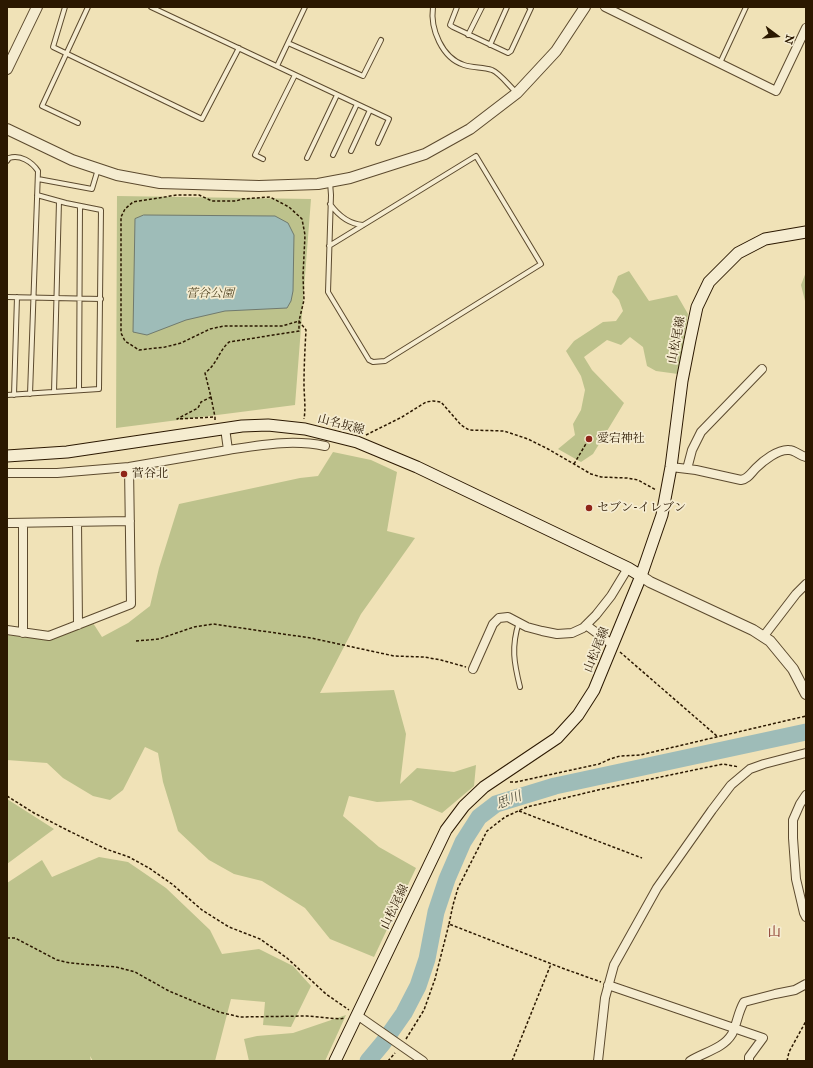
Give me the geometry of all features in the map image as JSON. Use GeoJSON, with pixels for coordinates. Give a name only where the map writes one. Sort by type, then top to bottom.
{"type":"FeatureCollection","features":[{"type":"Feature","properties":{"kind":"main road","name":"山松尾線"},"geometry":{"type":"LineString","coordinates":[[335,1061],[446,830],[464,806],[484,786],[556,738],[578,715],[594,690],[641,576],[658,528],[667,496],[682,381],[690,340],[697,307],[710,282],[738,253],[765,239],[806,232]]}},
{"type":"Feature","properties":{"kind":"main road","name":"山名坂線"},"geometry":{"type":"LineString","coordinates":[[7,456],[67,452],[226,428],[268,425],[298,428],[357,442],[417,467],[628,568],[641,576]]}},
{"type":"Feature","properties":{"kind":"street"},"geometry":{"type":"LineString","coordinates":[[7,69],[37,7]]}},
{"type":"Feature","properties":{"kind":"street"},"geometry":{"type":"LineString","coordinates":[[7,129],[72,160],[117,175],[160,183],[259,186],[318,184],[350,178],[425,154],[470,129],[517,93],[556,51],[585,7]]}},
{"type":"Feature","properties":{"kind":"street"},"geometry":{"type":"LineString","coordinates":[[605,7],[776,91],[806,28]]}},
{"type":"Feature","properties":{"kind":"street"},"geometry":{"type":"LineString","coordinates":[[687,469],[692,450],[701,432],[762,369]]}},
{"type":"Feature","properties":{"kind":"street"},"geometry":{"type":"LineString","coordinates":[[226,428],[228,450]]}},
{"type":"Feature","properties":{"kind":"street"},"geometry":{"type":"LineString","coordinates":[[7,473],[57,473],[129,467],[279,442],[308,442],[325,446]]}},
{"type":"Feature","properties":{"kind":"street"},"geometry":{"type":"LineString","coordinates":[[671,467],[745,480],[756,468],[784,450],[791,450],[806,457]]}},
{"type":"Feature","properties":{"kind":"street"},"geometry":{"type":"LineString","coordinates":[[7,630],[50,636],[131,604],[129,467]]}},
{"type":"Feature","properties":{"kind":"street"},"geometry":{"type":"LineString","coordinates":[[7,523],[130,521]]}},
{"type":"Feature","properties":{"kind":"street"},"geometry":{"type":"LineString","coordinates":[[77,522],[78,625]]}},
{"type":"Feature","properties":{"kind":"street"},"geometry":{"type":"LineString","coordinates":[[23,523],[23,633]]}},
{"type":"Feature","properties":{"kind":"street"},"geometry":{"type":"LineString","coordinates":[[473,669],[493,624],[499,618],[508,617],[528,627],[542,631],[557,634],[572,633],[583,628],[611,596],[628,568]]}},
{"type":"Feature","properties":{"kind":"street"},"geometry":{"type":"LineString","coordinates":[[641,576],[753,630],[770,641],[790,664],[806,694]]}},
{"type":"Feature","properties":{"kind":"street"},"geometry":{"type":"LineString","coordinates":[[763,637],[796,594],[806,584]]}},
{"type":"Feature","properties":{"kind":"street"},"geometry":{"type":"LineString","coordinates":[[586,625],[613,645]]}},
{"type":"Feature","properties":{"kind":"street"},"geometry":{"type":"LineString","coordinates":[[598,1061],[605,998],[614,965],[657,888],[731,785],[750,769],[806,753]]}},
{"type":"Feature","properties":{"kind":"street"},"geometry":{"type":"LineString","coordinates":[[806,795],[793,820],[793,838],[796,879],[806,917]]}},
{"type":"Feature","properties":{"kind":"street"},"geometry":{"type":"LineString","coordinates":[[608,984],[763,1038],[749,1057],[749,1061]]}},
{"type":"Feature","properties":{"kind":"street"},"geometry":{"type":"LineString","coordinates":[[690,1061],[724,1044],[734,1028],[740,1009],[744,1002],[795,990],[806,984]]}},
{"type":"Feature","properties":{"kind":"street"},"geometry":{"type":"LineString","coordinates":[[357,1014],[423,1061]]}},
{"type":"Feature","properties":{"kind":"lane"},"geometry":{"type":"LineString","coordinates":[[65,7],[53,47],[202,119],[238,48]]}},
{"type":"Feature","properties":{"kind":"lane"},"geometry":{"type":"LineString","coordinates":[[78,123],[42,106],[88,7]]}},
{"type":"Feature","properties":{"kind":"lane"},"geometry":{"type":"LineString","coordinates":[[151,7],[390,119],[378,143]]}},
{"type":"Feature","properties":{"kind":"lane"},"geometry":{"type":"LineString","coordinates":[[277,66],[305,7]]}},
{"type":"Feature","properties":{"kind":"lane"},"geometry":{"type":"LineString","coordinates":[[433,7],[432,20],[437,40],[453,60],[464,65],[492,70],[517,93]]}},
{"type":"Feature","properties":{"kind":"lane"},"geometry":{"type":"LineString","coordinates":[[457,7],[450,25],[508,53],[511,51],[531,8],[529,7]]}},
{"type":"Feature","properties":{"kind":"lane"},"geometry":{"type":"LineString","coordinates":[[468,35],[482,7]]}},
{"type":"Feature","properties":{"kind":"lane"},"geometry":{"type":"LineString","coordinates":[[490,45],[507,7]]}},
{"type":"Feature","properties":{"kind":"lane"},"geometry":{"type":"LineString","coordinates":[[720,63],[746,7]]}},
{"type":"Feature","properties":{"kind":"lane"},"geometry":{"type":"LineString","coordinates":[[288,42],[363,76],[381,40]]}},
{"type":"Feature","properties":{"kind":"lane"},"geometry":{"type":"LineString","coordinates":[[264,159],[255,156],[295,75]]}},
{"type":"Feature","properties":{"kind":"lane"},"geometry":{"type":"LineString","coordinates":[[307,158],[337,95]]}},
{"type":"Feature","properties":{"kind":"lane"},"geometry":{"type":"LineString","coordinates":[[334,155],[357,104]]}},
{"type":"Feature","properties":{"kind":"lane"},"geometry":{"type":"LineString","coordinates":[[351,151],[370,110]]}},
{"type":"Feature","properties":{"kind":"lane"},"geometry":{"type":"LineString","coordinates":[[7,161],[9,158],[14,156],[24,159],[33,165],[38,172],[30,394]]}},
{"type":"Feature","properties":{"kind":"lane"},"geometry":{"type":"LineString","coordinates":[[329,246],[476,156],[541,264],[385,361],[373,362],[369,360],[328,292],[330,182]]}},
{"type":"Feature","properties":{"kind":"lane"},"geometry":{"type":"LineString","coordinates":[[38,179],[92,189],[98,169]]}},
{"type":"Feature","properties":{"kind":"lane"},"geometry":{"type":"LineString","coordinates":[[7,395],[99,388],[101,210],[37,195]]}},
{"type":"Feature","properties":{"kind":"lane"},"geometry":{"type":"LineString","coordinates":[[54,392],[59,201]]}},
{"type":"Feature","properties":{"kind":"lane"},"geometry":{"type":"LineString","coordinates":[[330,204],[346,221],[363,225]]}},
{"type":"Feature","properties":{"kind":"lane"},"geometry":{"type":"LineString","coordinates":[[79,390],[80,206]]}},
{"type":"Feature","properties":{"kind":"lane"},"geometry":{"type":"LineString","coordinates":[[7,297],[101,299]]}},
{"type":"Feature","properties":{"kind":"lane"},"geometry":{"type":"LineString","coordinates":[[14,395],[17,297]]}},
{"type":"Feature","properties":{"kind":"lane"},"geometry":{"type":"LineString","coordinates":[[519,622],[514,636],[513,654],[514,666],[520,687]]}},
{"type":"Feature","properties":{"kind":"path"},"geometry":{"type":"LineString","coordinates":[[226,428],[216,422],[205,373],[212,368],[219,358],[223,348],[229,342],[299,331],[299,321],[304,300],[303,276],[305,235],[302,219],[290,207],[270,197],[242,199],[236,201],[212,201],[199,196],[177,195],[133,202],[124,209],[121,217],[122,333],[125,341],[139,350],[165,347],[181,343],[210,329],[224,326],[282,326],[299,321]]}},
{"type":"Feature","properties":{"kind":"path"},"geometry":{"type":"LineString","coordinates":[[299,321],[306,330],[304,364],[304,394],[306,410],[304,422]]}},
{"type":"Feature","properties":{"kind":"path"},"geometry":{"type":"LineString","coordinates":[[211,397],[201,402],[198,408],[177,419],[215,417]]}},
{"type":"Feature","properties":{"kind":"path"},"geometry":{"type":"LineString","coordinates":[[357,442],[365,435],[402,417],[426,402],[441,402],[461,425],[470,430],[504,430],[528,439],[591,474],[601,477],[638,480],[667,496]]}},
{"type":"Feature","properties":{"kind":"path"},"geometry":{"type":"LineString","coordinates":[[574,464],[587,442]]}},
{"type":"Feature","properties":{"kind":"path"},"geometry":{"type":"LineString","coordinates":[[136,641],[159,639],[194,627],[213,624],[311,638],[394,656],[424,657],[473,669]]}},
{"type":"Feature","properties":{"kind":"path"},"geometry":{"type":"LineString","coordinates":[[613,645],[719,737]]}},
{"type":"Feature","properties":{"kind":"path"},"geometry":{"type":"LineString","coordinates":[[496,778],[505,782],[516,782],[593,766],[620,756],[640,755],[806,716]]}},
{"type":"Feature","properties":{"kind":"path"},"geometry":{"type":"LineString","coordinates":[[388,1061],[424,1010],[436,979],[458,888],[487,831],[505,817],[527,807],[598,790],[723,764],[750,769]]}},
{"type":"Feature","properties":{"kind":"path"},"geometry":{"type":"LineString","coordinates":[[7,796],[34,813],[106,850],[129,858],[149,868],[172,884],[202,910],[229,927],[260,939],[287,958],[326,994],[344,1008],[357,1014]]}},
{"type":"Feature","properties":{"kind":"path"},"geometry":{"type":"LineString","coordinates":[[519,811],[642,858]]}},
{"type":"Feature","properties":{"kind":"path"},"geometry":{"type":"LineString","coordinates":[[449,924],[551,964],[608,984]]}},
{"type":"Feature","properties":{"kind":"path"},"geometry":{"type":"LineString","coordinates":[[7,938],[15,938],[57,960],[70,963],[116,967],[135,972],[169,991],[219,1012],[240,1017],[307,1016],[340,1019],[357,1014]]}},
{"type":"Feature","properties":{"kind":"path"},"geometry":{"type":"LineString","coordinates":[[512,1061],[551,964]]}},
{"type":"Feature","properties":{"kind":"path"},"geometry":{"type":"LineString","coordinates":[[787,1061],[789,1052],[806,1021]]}},
{"type":"Feature","properties":{"kind":"green space","name":"菅谷公園"},"geometry":{"type":"Polygon","coordinates":[[[117,196],[311,199],[295,405],[116,428],[117,196]]]}},
{"type":"Feature","properties":{"kind":"green space"},"geometry":{"type":"Polygon","coordinates":[[[629,271],[649,301],[677,295],[688,314],[678,374],[656,371],[647,366],[643,347],[630,337],[621,345],[607,340],[584,357],[592,370],[624,403],[593,454],[581,462],[558,449],[575,435],[573,424],[581,410],[585,390],[581,376],[566,351],[574,341],[603,322],[616,321],[623,311],[619,300],[612,292],[618,276],[629,271]]]}},
{"type":"Feature","properties":{"kind":"green space"},"geometry":{"type":"Polygon","coordinates":[[[806,272],[806,305],[801,285],[806,272]]]}},
{"type":"Feature","properties":{"kind":"green space"},"geometry":{"type":"Polygon","coordinates":[[[333,452],[371,460],[397,472],[387,531],[415,538],[361,614],[320,693],[394,690],[406,734],[400,784],[417,768],[454,772],[476,765],[474,786],[442,813],[411,800],[377,802],[349,796],[343,816],[379,847],[416,868],[374,957],[330,939],[305,908],[262,881],[234,874],[209,860],[178,831],[163,782],[158,753],[145,747],[123,790],[110,800],[93,796],[63,778],[47,763],[7,760],[7,635],[49,640],[93,623],[102,637],[128,623],[150,606],[159,568],[179,504],[300,478],[318,476],[333,452]]]}},
{"type":"Feature","properties":{"kind":"green space"},"geometry":{"type":"Polygon","coordinates":[[[7,799],[54,829],[7,864],[7,799]]]}},
{"type":"Feature","properties":{"kind":"green space"},"geometry":{"type":"Polygon","coordinates":[[[99,857],[128,862],[166,888],[210,930],[222,954],[259,949],[293,966],[311,986],[291,1027],[263,1025],[265,1002],[231,999],[215,1061],[93,1061],[90,1056],[91,1061],[7,1061],[7,883],[42,860],[52,877],[99,857]]]}},
{"type":"Feature","properties":{"kind":"green space"},"geometry":{"type":"Polygon","coordinates":[[[346,1015],[325,1061],[249,1061],[244,1039],[257,1036],[293,1033],[346,1015]]]}},
{"type":"Feature","properties":{"kind":"water"},"geometry":{"type":"Polygon","coordinates":[[[144,215],[275,216],[288,223],[294,235],[293,291],[291,301],[287,308],[225,311],[186,320],[147,335],[133,332],[135,219],[144,215]]]}},
{"type":"Feature","properties":{"kind":"waterway","name":"思川"},"geometry":{"type":"LineString","coordinates":[[368,1061],[404,1013],[418,986],[427,959],[436,912],[447,879],[463,842],[479,817],[496,804],[555,786],[806,732]]}},
{"type":"Feature","properties":{"kind":"place","name":"愛宕神社"},"geometry":{"type":"Point","coordinates":[589,439]}},
{"type":"Feature","properties":{"kind":"place","name":"菅谷北"},"geometry":{"type":"Point","coordinates":[124,474]}},
{"type":"Feature","properties":{"kind":"place","name":"セブン-イレブン"},"geometry":{"type":"Point","coordinates":[589,508]}},
{"type":"Feature","properties":{"kind":"district","name":"山"},"geometry":{"type":"Point","coordinates":[774,933]}}]}
